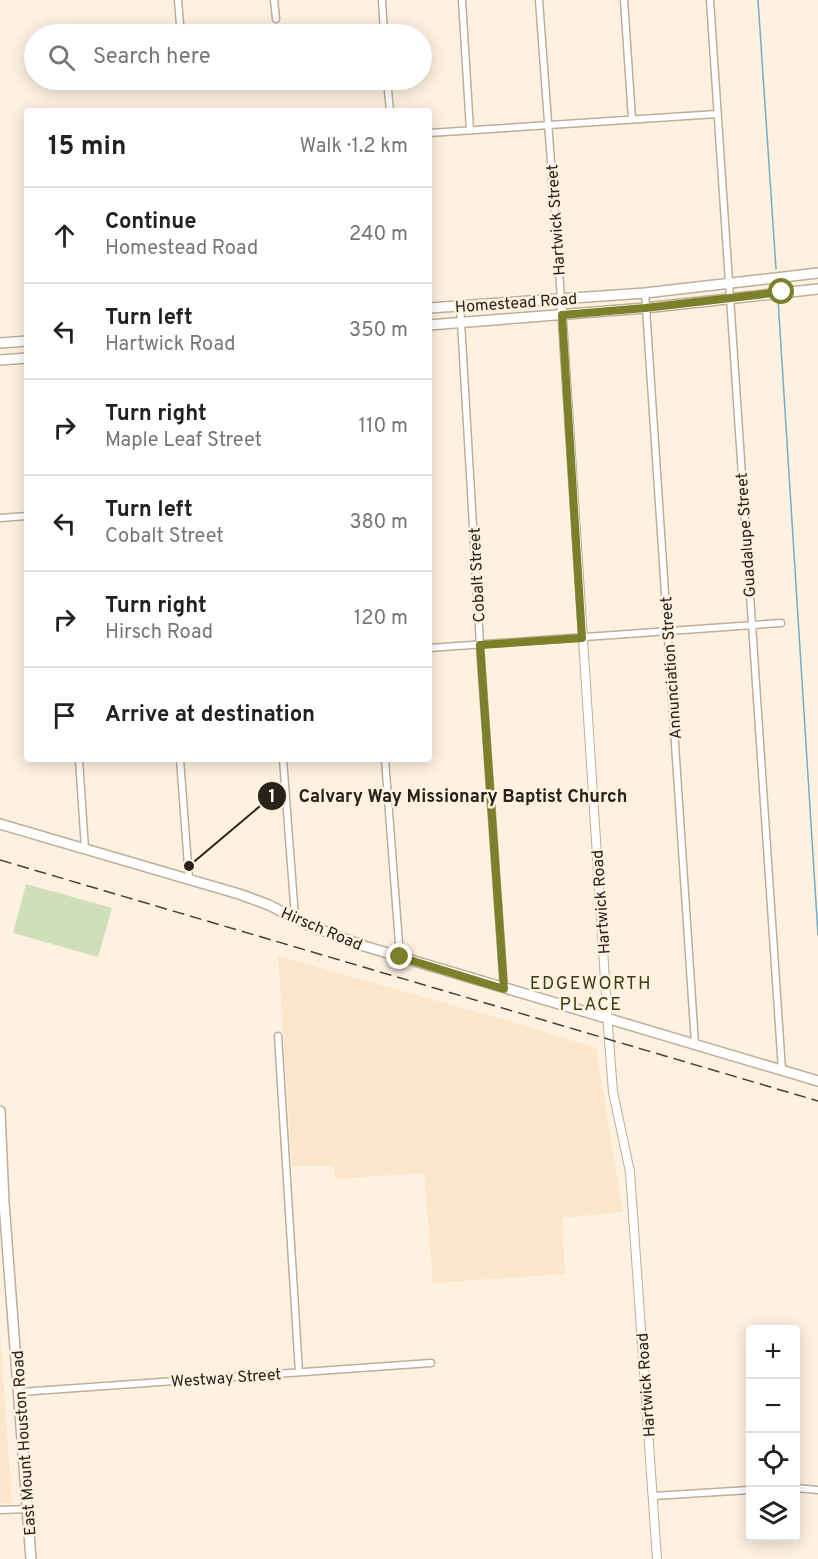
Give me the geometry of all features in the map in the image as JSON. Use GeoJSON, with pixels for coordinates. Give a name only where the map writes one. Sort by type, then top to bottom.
{"type":"FeatureCollection","features":[{"type":"Feature","properties":{"kind":"main road","name":"Homestead Road"},"geometry":{"type":"LineString","coordinates":[[432,308],[645,293],[816,273]]}},
{"type":"Feature","properties":{"kind":"main road"},"geometry":{"type":"LineString","coordinates":[[816,273],[816,289]]}},
{"type":"Feature","properties":{"kind":"main road","name":"Homestead Road"},"geometry":{"type":"LineString","coordinates":[[432,325],[645,308],[816,289]]}},
{"type":"Feature","properties":{"kind":"main road"},"geometry":{"type":"LineString","coordinates":[[0,343],[24,341]]}},
{"type":"Feature","properties":{"kind":"main road"},"geometry":{"type":"LineString","coordinates":[[0,360],[24,358]]}},
{"type":"Feature","properties":{"kind":"main road","name":"Hirsch Road"},"geometry":{"type":"LineString","coordinates":[[0,825],[239,894],[332,935],[400,957],[818,1081]]}},
{"type":"Feature","properties":{"kind":"main road","name":"East Mount Houston Road"},"geometry":{"type":"LineString","coordinates":[[0,1111],[4,1203],[31,1559]]}},
{"type":"Feature","properties":{"kind":"street"},"geometry":{"type":"LineString","coordinates":[[178,0],[180,24]]}},
{"type":"Feature","properties":{"kind":"street"},"geometry":{"type":"LineString","coordinates":[[274,0],[276,19]]}},
{"type":"Feature","properties":{"kind":"street"},"geometry":{"type":"LineString","coordinates":[[382,0],[383,24]]}},
{"type":"Feature","properties":{"kind":"street"},"geometry":{"type":"LineString","coordinates":[[462,0],[470,130]]}},
{"type":"Feature","properties":{"kind":"street"},"geometry":{"type":"LineString","coordinates":[[539,0],[548,125]]}},
{"type":"Feature","properties":{"kind":"street"},"geometry":{"type":"LineString","coordinates":[[624,0],[632,119]]}},
{"type":"Feature","properties":{"kind":"street","name":"Guadalupe Street"},"geometry":{"type":"LineString","coordinates":[[710,0],[782,1070]]}},
{"type":"Feature","properties":{"kind":"street"},"geometry":{"type":"LineString","coordinates":[[388,90],[390,108]]}},
{"type":"Feature","properties":{"kind":"street"},"geometry":{"type":"LineString","coordinates":[[432,134],[717,114]]}},
{"type":"Feature","properties":{"kind":"street","name":"Hartwick Street"},"geometry":{"type":"LineString","coordinates":[[548,125],[562,315]]}},
{"type":"Feature","properties":{"kind":"street","name":"Annunciation Street"},"geometry":{"type":"LineString","coordinates":[[645,293],[695,1044]]}},
{"type":"Feature","properties":{"kind":"street","name":"Cobalt Street"},"geometry":{"type":"LineString","coordinates":[[460,305],[480,645],[504,989]]}},
{"type":"Feature","properties":{"kind":"street","name":"Hartwick Road"},"geometry":{"type":"LineString","coordinates":[[562,315],[607,1018],[613,1092],[630,1172],[657,1559]]}},
{"type":"Feature","properties":{"kind":"street"},"geometry":{"type":"LineString","coordinates":[[0,518],[24,516]]}},
{"type":"Feature","properties":{"kind":"street"},"geometry":{"type":"LineString","coordinates":[[432,648],[782,623]]}},
{"type":"Feature","properties":{"kind":"street"},"geometry":{"type":"LineString","coordinates":[[79,762],[86,849]]}},
{"type":"Feature","properties":{"kind":"street"},"geometry":{"type":"LineString","coordinates":[[180,762],[189,879]]}},
{"type":"Feature","properties":{"kind":"street"},"geometry":{"type":"LineString","coordinates":[[283,762],[295,917]]}},
{"type":"Feature","properties":{"kind":"street"},"geometry":{"type":"LineString","coordinates":[[385,762],[400,957]]}},
{"type":"Feature","properties":{"kind":"street"},"geometry":{"type":"LineString","coordinates":[[278,1036],[299,1372]]}},
{"type":"Feature","properties":{"kind":"street","name":"Westway Street"},"geometry":{"type":"LineString","coordinates":[[20,1392],[431,1363]]}},
{"type":"Feature","properties":{"kind":"street"},"geometry":{"type":"LineString","coordinates":[[800,1489],[818,1491]]}},
{"type":"Feature","properties":{"kind":"street"},"geometry":{"type":"LineString","coordinates":[[653,1496],[746,1490]]}},
{"type":"Feature","properties":{"kind":"street"},"geometry":{"type":"LineString","coordinates":[[0,1510],[28,1509]]}},
{"type":"Feature","properties":{"kind":"shaded area"},"geometry":{"type":"Polygon","coordinates":[[[278,956],[523,1025],[596,1048],[623,1212],[562,1218],[565,1274],[433,1283],[424,1173],[335,1179],[334,1166],[292,1166],[278,956]]]}},
{"type":"Feature","properties":{"kind":"shaded area"},"geometry":{"type":"Polygon","coordinates":[[[0,1332],[12,1503],[0,1503],[0,1332]]]}},
{"type":"Feature","properties":{"kind":"green space"},"geometry":{"type":"Polygon","coordinates":[[[26,884],[112,908],[98,957],[13,933],[26,884]]]}},
{"type":"Feature","properties":{"kind":"waterway"},"geometry":{"type":"LineString","coordinates":[[758,0],[776,269]]}},
{"type":"Feature","properties":{"kind":"waterway"},"geometry":{"type":"LineString","coordinates":[[778,299],[818,935]]}},
{"type":"Feature","properties":{"kind":"railway"},"geometry":{"type":"LineString","coordinates":[[0,860],[818,1101]]}},
{"type":"Feature","properties":{"kind":"place","name":"Calvary Way Missionary Baptist Church"},"geometry":{"type":"Point","coordinates":[189,866]}},
{"type":"Feature","properties":{"kind":"district","name":"EDGEWORTH PLACE"},"geometry":{"type":"Point","coordinates":[591,993]}},
{"type":"Feature","properties":{"kind":"route"},"geometry":{"type":"LineString","coordinates":[[400,957],[504,989],[480,645],[582,638],[562,315],[782,292]]}}]}
